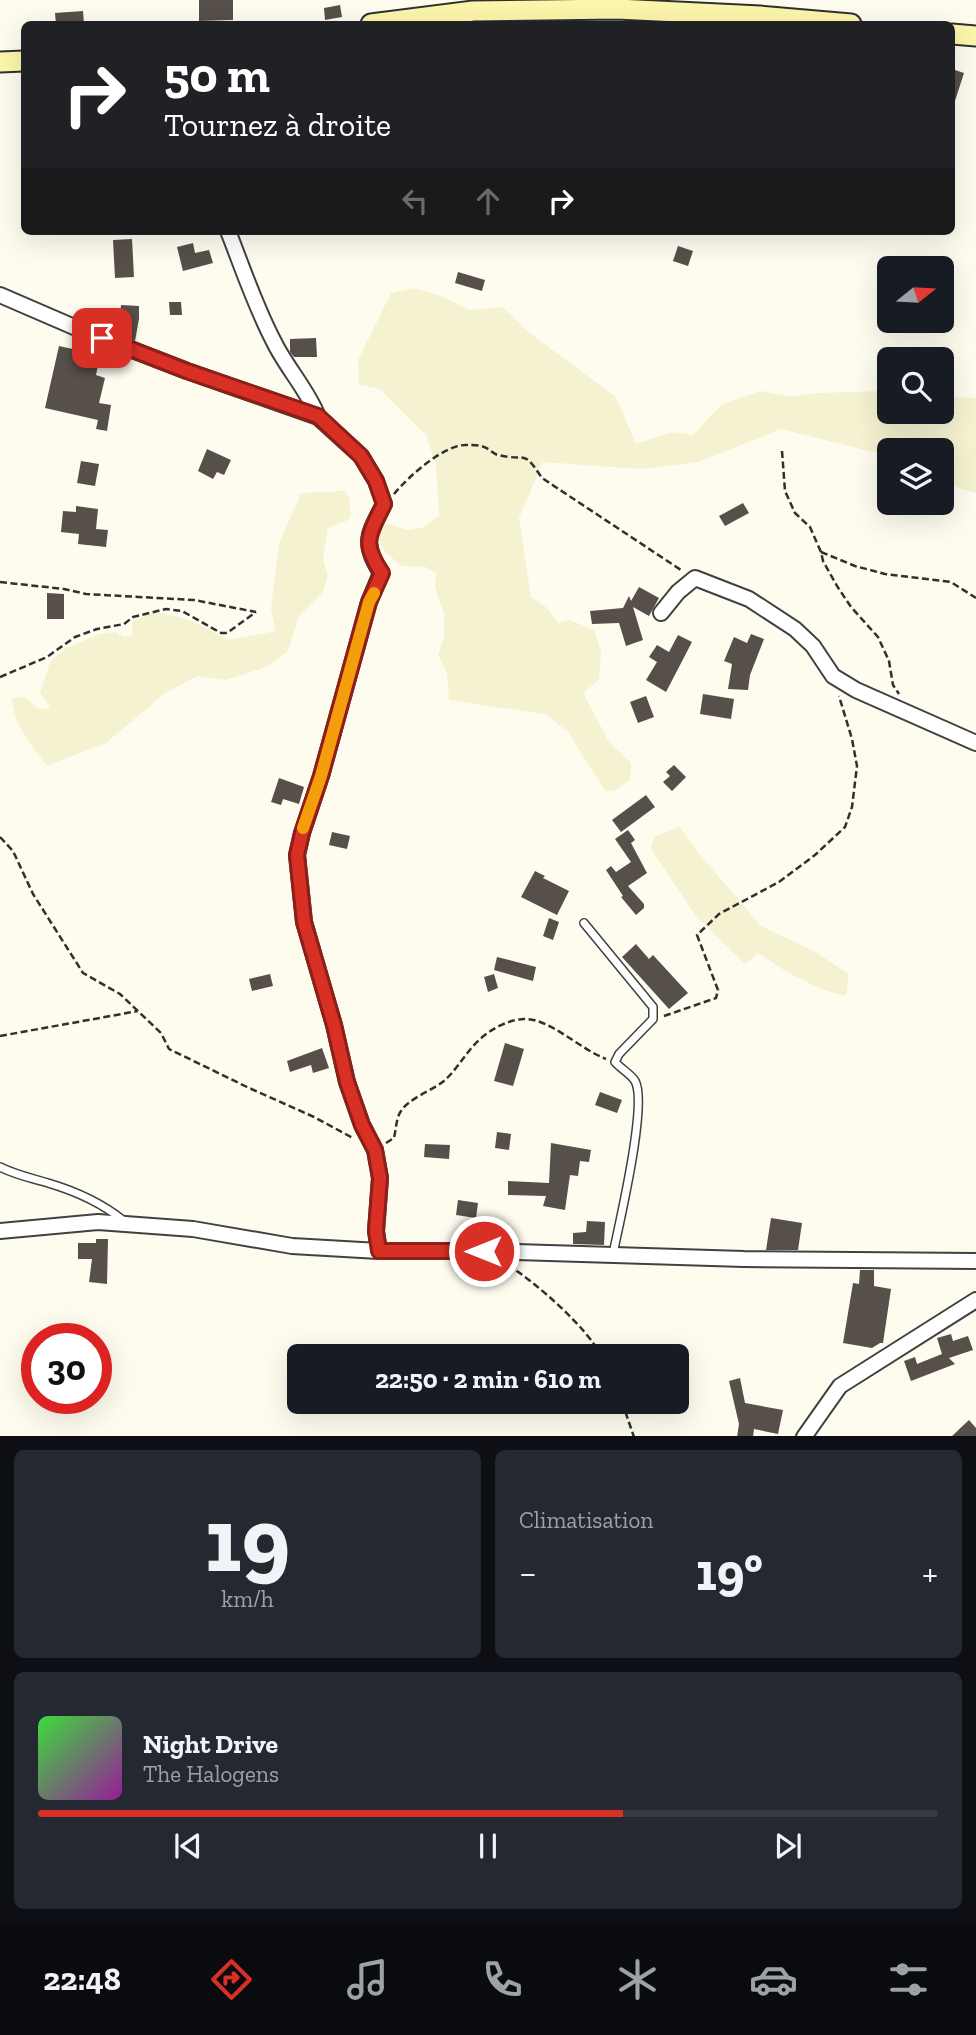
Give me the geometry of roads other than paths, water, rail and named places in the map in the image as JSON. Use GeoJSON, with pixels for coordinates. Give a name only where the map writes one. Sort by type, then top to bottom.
{"type":"FeatureCollection","features":[{"type":"Feature","properties":{"kind":"main road"},"geometry":{"type":"LineString","coordinates":[[394,21],[472,11],[617,9],[817,21]]}},
{"type":"Feature","properties":{"kind":"main road"},"geometry":{"type":"LineString","coordinates":[[955,34],[976,36]]}},
{"type":"Feature","properties":{"kind":"main road"},"geometry":{"type":"LineString","coordinates":[[0,62],[21,61]]}},
{"type":"Feature","properties":{"kind":"street"},"geometry":{"type":"LineString","coordinates":[[229,235],[252,297],[269,333],[318,416]]}},
{"type":"Feature","properties":{"kind":"street"},"geometry":{"type":"LineString","coordinates":[[0,295],[187,371],[318,416],[361,456],[376,481],[384,504],[368,538],[372,559],[382,573],[369,602],[297,855],[304,922],[334,1025],[347,1082],[362,1125],[375,1150],[380,1178],[376,1231],[379,1251]]}},
{"type":"Feature","properties":{"kind":"street"},"geometry":{"type":"LineString","coordinates":[[661,613],[678,592],[695,579],[750,599],[795,629],[813,646],[833,676],[856,690],[976,743]]}},
{"type":"Feature","properties":{"kind":"street"},"geometry":{"type":"LineString","coordinates":[[0,1231],[98,1222],[193,1229],[292,1245],[379,1251],[976,1261]]}},
{"type":"Feature","properties":{"kind":"street"},"geometry":{"type":"LineString","coordinates":[[805,1436],[840,1386],[976,1300]]}},
{"type":"Feature","properties":{"kind":"lane"},"geometry":{"type":"LineString","coordinates":[[584,923],[653,1007],[653,1019],[619,1054],[615,1062],[635,1080],[639,1093],[632,1151],[613,1255]]}},
{"type":"Feature","properties":{"kind":"lane"},"geometry":{"type":"LineString","coordinates":[[0,1167],[20,1177],[78,1193],[113,1212],[127,1224]]}}]}
